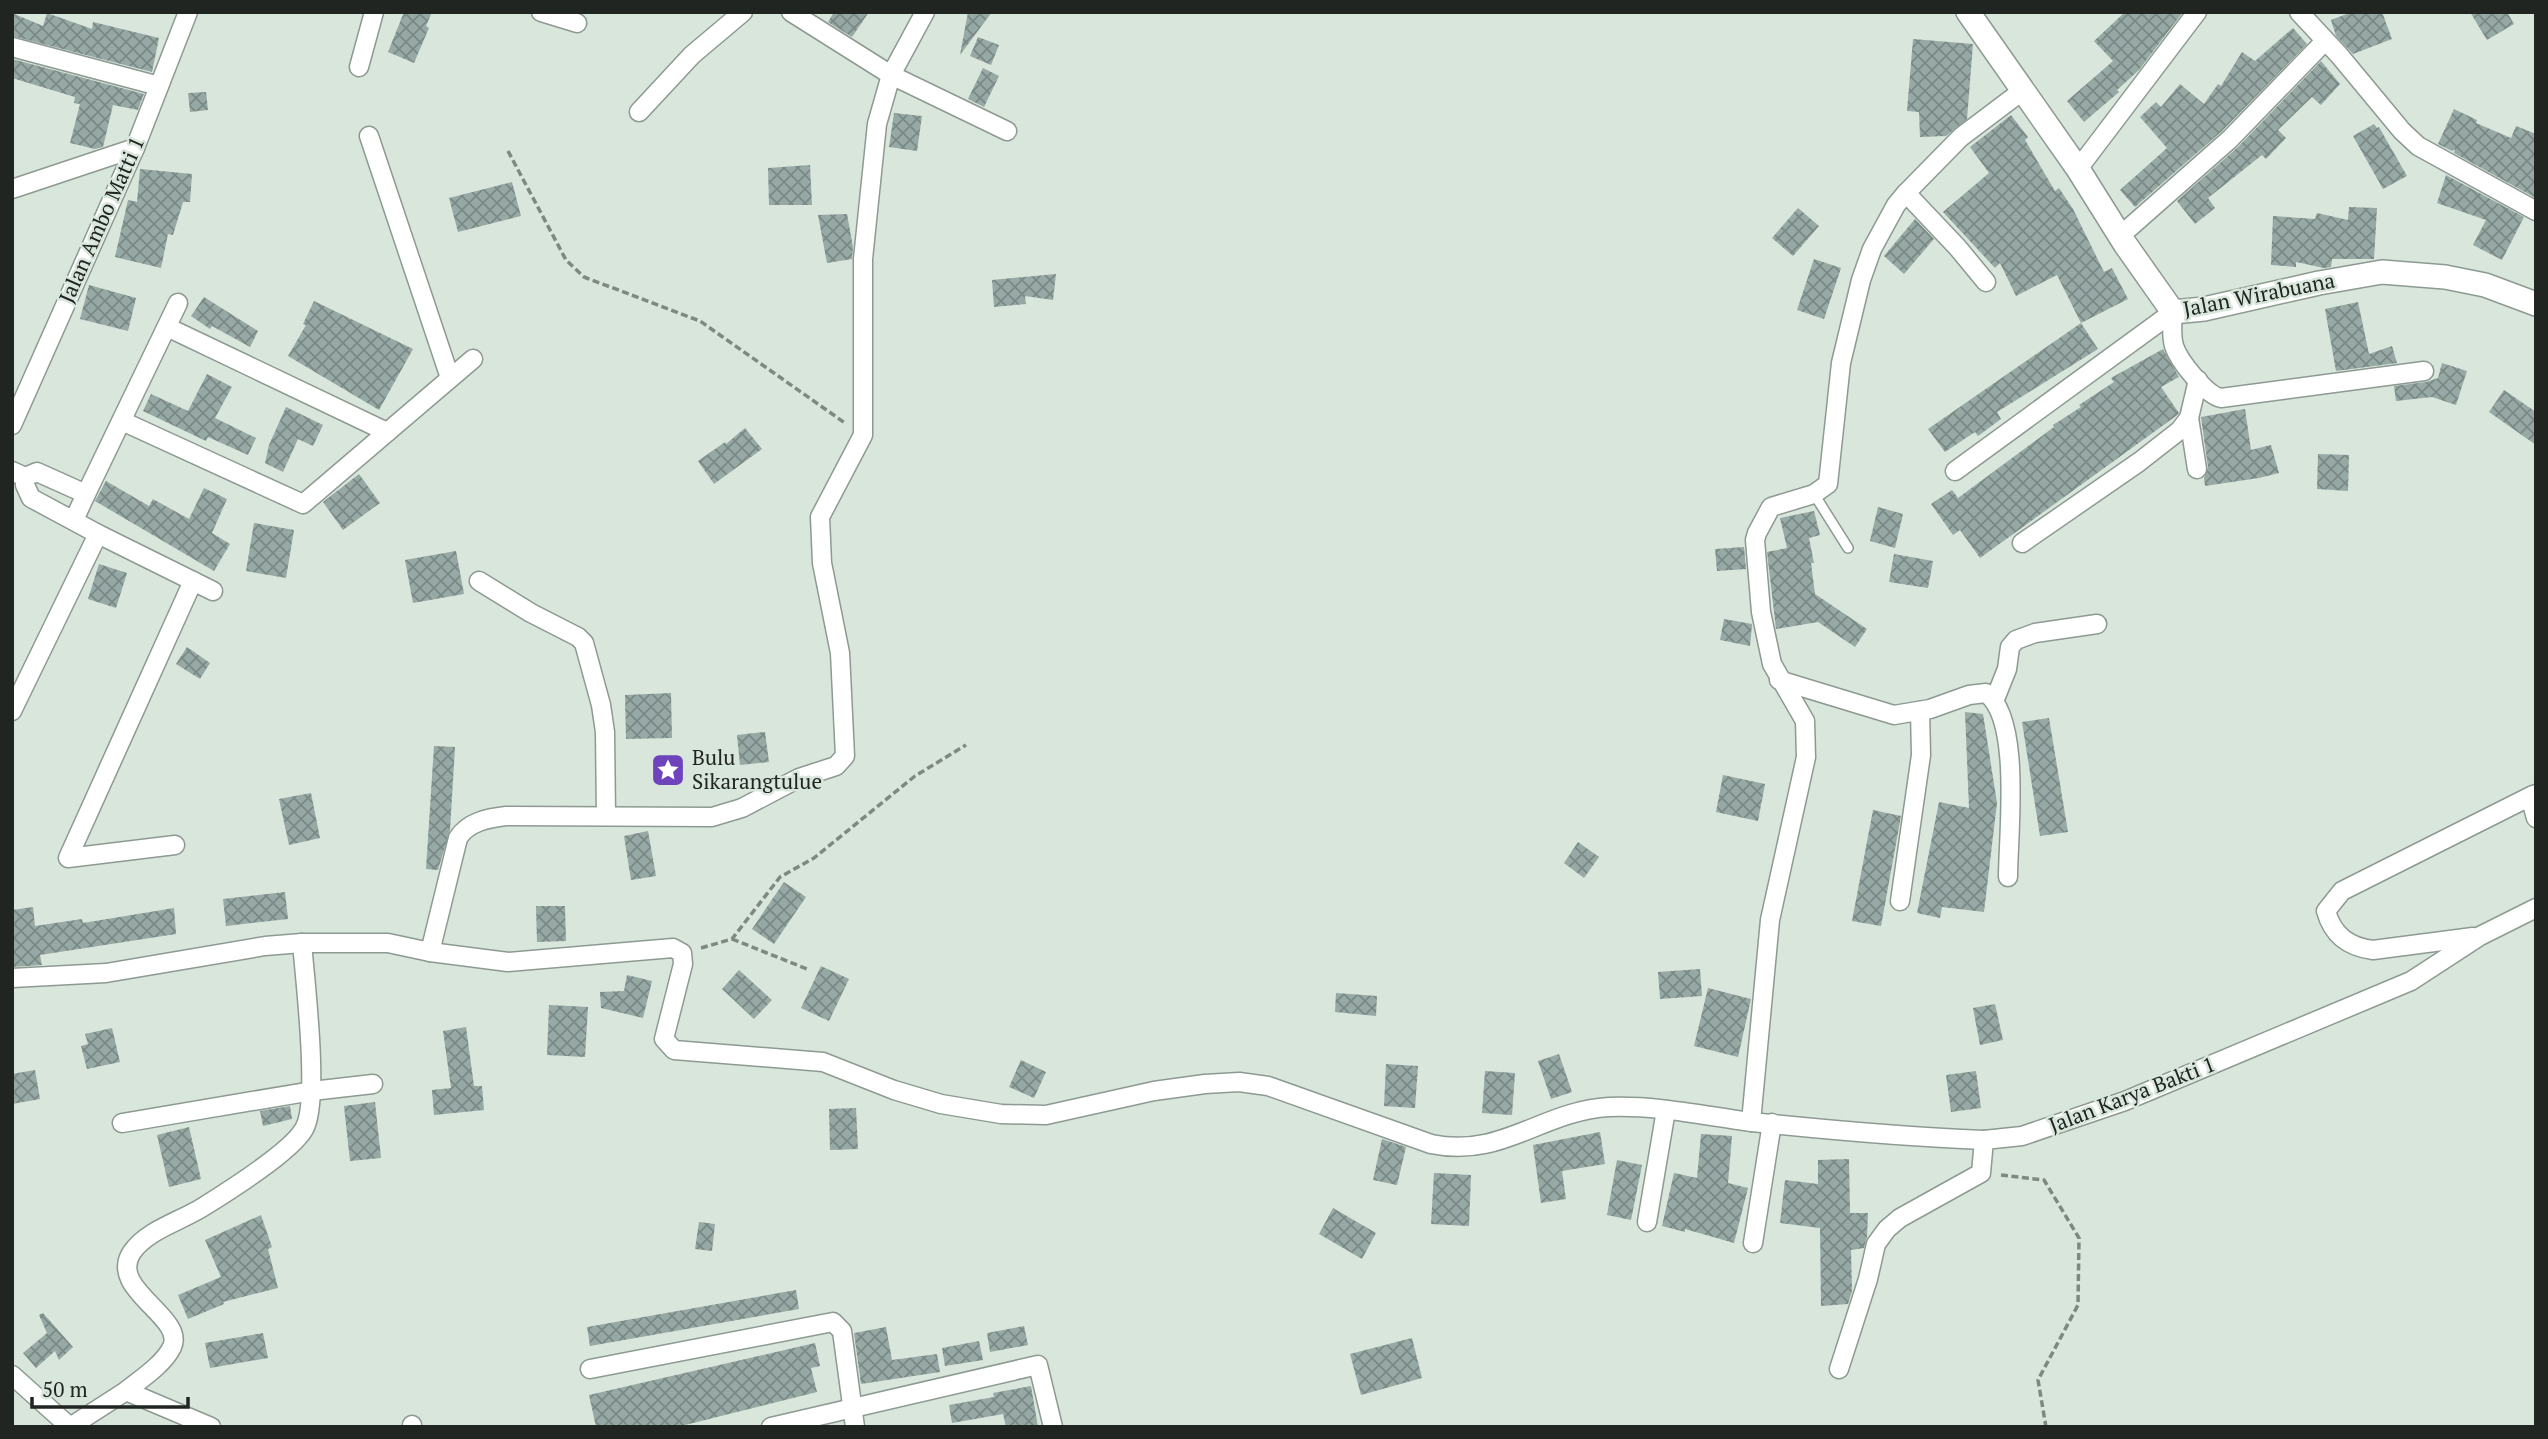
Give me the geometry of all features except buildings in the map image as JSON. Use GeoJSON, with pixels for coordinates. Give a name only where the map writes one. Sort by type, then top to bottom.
{"type":"FeatureCollection","features":[{"type":"Feature","properties":{"kind":"street","name":"Jalan Ambo Matti 1"},"geometry":{"type":"LineString","coordinates":[[12,425],[135,148],[188,12]]}},
{"type":"Feature","properties":{"kind":"street"},"geometry":{"type":"LineString","coordinates":[[359,67],[374,12]]}},
{"type":"Feature","properties":{"kind":"street"},"geometry":{"type":"LineString","coordinates":[[541,12],[577,23]]}},
{"type":"Feature","properties":{"kind":"street"},"geometry":{"type":"LineString","coordinates":[[639,112],[692,55],[743,12]]}},
{"type":"Feature","properties":{"kind":"street"},"geometry":{"type":"LineString","coordinates":[[791,12],[891,75],[1007,131]]}},
{"type":"Feature","properties":{"kind":"street"},"geometry":{"type":"LineString","coordinates":[[430,952],[458,838],[467,827],[506,816],[695,818],[731,813],[799,778],[836,766],[845,756],[840,653],[822,563],[820,517],[863,435],[863,259],[877,124],[891,75],[925,12]]}},
{"type":"Feature","properties":{"kind":"street","name":"Jalan Wirabuana"},"geometry":{"type":"LineString","coordinates":[[1968,12],[2078,169],[2173,312],[2204,309],[2382,272],[2445,277],[2485,285],[2536,304]]}},
{"type":"Feature","properties":{"kind":"street"},"geometry":{"type":"LineString","coordinates":[[2078,169],[2197,12]]}},
{"type":"Feature","properties":{"kind":"street"},"geometry":{"type":"LineString","coordinates":[[2299,12],[2418,146],[2536,211]]}},
{"type":"Feature","properties":{"kind":"street"},"geometry":{"type":"LineString","coordinates":[[2120,236],[2230,139],[2325,41]]}},
{"type":"Feature","properties":{"kind":"street"},"geometry":{"type":"LineString","coordinates":[[12,47],[159,86]]}},
{"type":"Feature","properties":{"kind":"street"},"geometry":{"type":"LineString","coordinates":[[1751,1122],[1770,920],[1806,757],[1805,721],[1779,680],[1767,648],[1755,540],[1771,507],[1814,494],[1828,484],[1841,363],[1861,280],[1872,249],[1896,205],[1961,137],[2022,91]]}},
{"type":"Feature","properties":{"kind":"street"},"geometry":{"type":"LineString","coordinates":[[369,136],[450,378]]}},
{"type":"Feature","properties":{"kind":"street"},"geometry":{"type":"LineString","coordinates":[[12,190],[135,148]]}},
{"type":"Feature","properties":{"kind":"street"},"geometry":{"type":"LineString","coordinates":[[1906,193],[1986,282]]}},
{"type":"Feature","properties":{"kind":"street"},"geometry":{"type":"LineString","coordinates":[[74,520],[178,303]]}},
{"type":"Feature","properties":{"kind":"street"},"geometry":{"type":"LineString","coordinates":[[2173,312],[2174,346],[2207,392],[2221,398],[2424,371]]}},
{"type":"Feature","properties":{"kind":"street"},"geometry":{"type":"LineString","coordinates":[[1955,471],[2173,312]]}},
{"type":"Feature","properties":{"kind":"street"},"geometry":{"type":"LineString","coordinates":[[167,327],[387,432]]}},
{"type":"Feature","properties":{"kind":"street"},"geometry":{"type":"LineString","coordinates":[[122,421],[303,504],[473,359]]}},
{"type":"Feature","properties":{"kind":"street"},"geometry":{"type":"LineString","coordinates":[[2197,469],[2189,418],[2198,380]]}},
{"type":"Feature","properties":{"kind":"street"},"geometry":{"type":"LineString","coordinates":[[2022,543],[2139,462],[2180,430],[2189,418]]}},
{"type":"Feature","properties":{"kind":"street"},"geometry":{"type":"LineString","coordinates":[[86,494],[37,472],[19,474],[31,498],[213,591]]}},
{"type":"Feature","properties":{"kind":"street"},"geometry":{"type":"LineString","coordinates":[[12,711],[98,534]]}},
{"type":"Feature","properties":{"kind":"street"},"geometry":{"type":"LineString","coordinates":[[175,845],[68,858],[193,581]]}},
{"type":"Feature","properties":{"kind":"street"},"geometry":{"type":"LineString","coordinates":[[479,581],[531,613],[578,637],[584,643],[601,705],[605,732],[606,816]]}},
{"type":"Feature","properties":{"kind":"street"},"geometry":{"type":"LineString","coordinates":[[2008,877],[2011,768],[1995,699],[2007,669],[2010,647],[2016,640],[2035,633],[2097,624]]}},
{"type":"Feature","properties":{"kind":"street"},"geometry":{"type":"LineString","coordinates":[[1779,680],[1894,715],[1920,711],[1969,695],[1986,693],[1995,699]]}},
{"type":"Feature","properties":{"kind":"street"},"geometry":{"type":"LineString","coordinates":[[1900,901],[1921,755],[1920,711]]}},
{"type":"Feature","properties":{"kind":"street"},"geometry":{"type":"LineString","coordinates":[[2534,794],[2532,800],[2536,818]]}},
{"type":"Feature","properties":{"kind":"street"},"geometry":{"type":"LineString","coordinates":[[2480,936],[2373,950],[2360,948],[2336,933],[2326,911],[2342,891],[2534,794]]}},
{"type":"Feature","properties":{"kind":"street","name":"Jalan Karya Bakti 1"},"geometry":{"type":"LineString","coordinates":[[682,953],[683,964],[664,1039],[674,1050],[823,1062],[894,1090],[941,1104],[989,1112],[1046,1115],[1154,1091],[1239,1082],[1268,1086],[1450,1148],[1492,1144],[1575,1111],[1610,1107],[1666,1110],[1751,1122],[1984,1140],[2022,1136],[2125,1101],[2411,981],[2480,936],[2536,908]]}},
{"type":"Feature","properties":{"kind":"street"},"geometry":{"type":"LineString","coordinates":[[15,1383],[70,1427],[126,1391],[166,1356],[173,1346],[171,1328],[141,1295],[127,1274],[127,1261],[133,1250],[153,1233],[189,1216],[225,1193],[304,1131],[309,1120],[312,1091],[302,943]]}},
{"type":"Feature","properties":{"kind":"street"},"geometry":{"type":"LineString","coordinates":[[12,978],[106,973],[265,946],[302,943],[388,943],[430,952],[508,962],[673,948],[682,953]]}},
{"type":"Feature","properties":{"kind":"street"},"geometry":{"type":"LineString","coordinates":[[122,1123],[312,1091],[373,1084]]}},
{"type":"Feature","properties":{"kind":"street"},"geometry":{"type":"LineString","coordinates":[[1647,1222],[1666,1110]]}},
{"type":"Feature","properties":{"kind":"street"},"geometry":{"type":"LineString","coordinates":[[1753,1243],[1772,1123]]}},
{"type":"Feature","properties":{"kind":"street"},"geometry":{"type":"LineString","coordinates":[[1839,1369],[1868,1279],[1876,1244],[1900,1217],[1981,1173],[1984,1140]]}},
{"type":"Feature","properties":{"kind":"street"},"geometry":{"type":"LineString","coordinates":[[590,1369],[833,1322],[842,1331],[855,1427]]}},
{"type":"Feature","properties":{"kind":"street"},"geometry":{"type":"LineString","coordinates":[[771,1427],[1038,1365],[1053,1427]]}},
{"type":"Feature","properties":{"kind":"street"},"geometry":{"type":"LineString","coordinates":[[126,1391],[211,1427]]}},
{"type":"Feature","properties":{"kind":"lane"},"geometry":{"type":"LineString","coordinates":[[1814,494],[1848,548]]}},
{"type":"Feature","properties":{"kind":"path"},"geometry":{"type":"LineString","coordinates":[[508,151],[566,260],[575,271],[584,277],[699,321],[863,435]]}},
{"type":"Feature","properties":{"kind":"path"},"geometry":{"type":"LineString","coordinates":[[682,953],[732,939],[780,877],[814,858],[915,776],[966,745]]}},
{"type":"Feature","properties":{"kind":"path"},"geometry":{"type":"LineString","coordinates":[[732,939],[807,970]]}},
{"type":"Feature","properties":{"kind":"path"},"geometry":{"type":"LineString","coordinates":[[1981,1173],[2044,1180],[2079,1238],[2078,1305],[2038,1380],[2046,1427]]}},
{"type":"Feature","properties":{"kind":"place","name":"Bulu Sikarangtulue"},"geometry":{"type":"Point","coordinates":[668,770]}}]}
